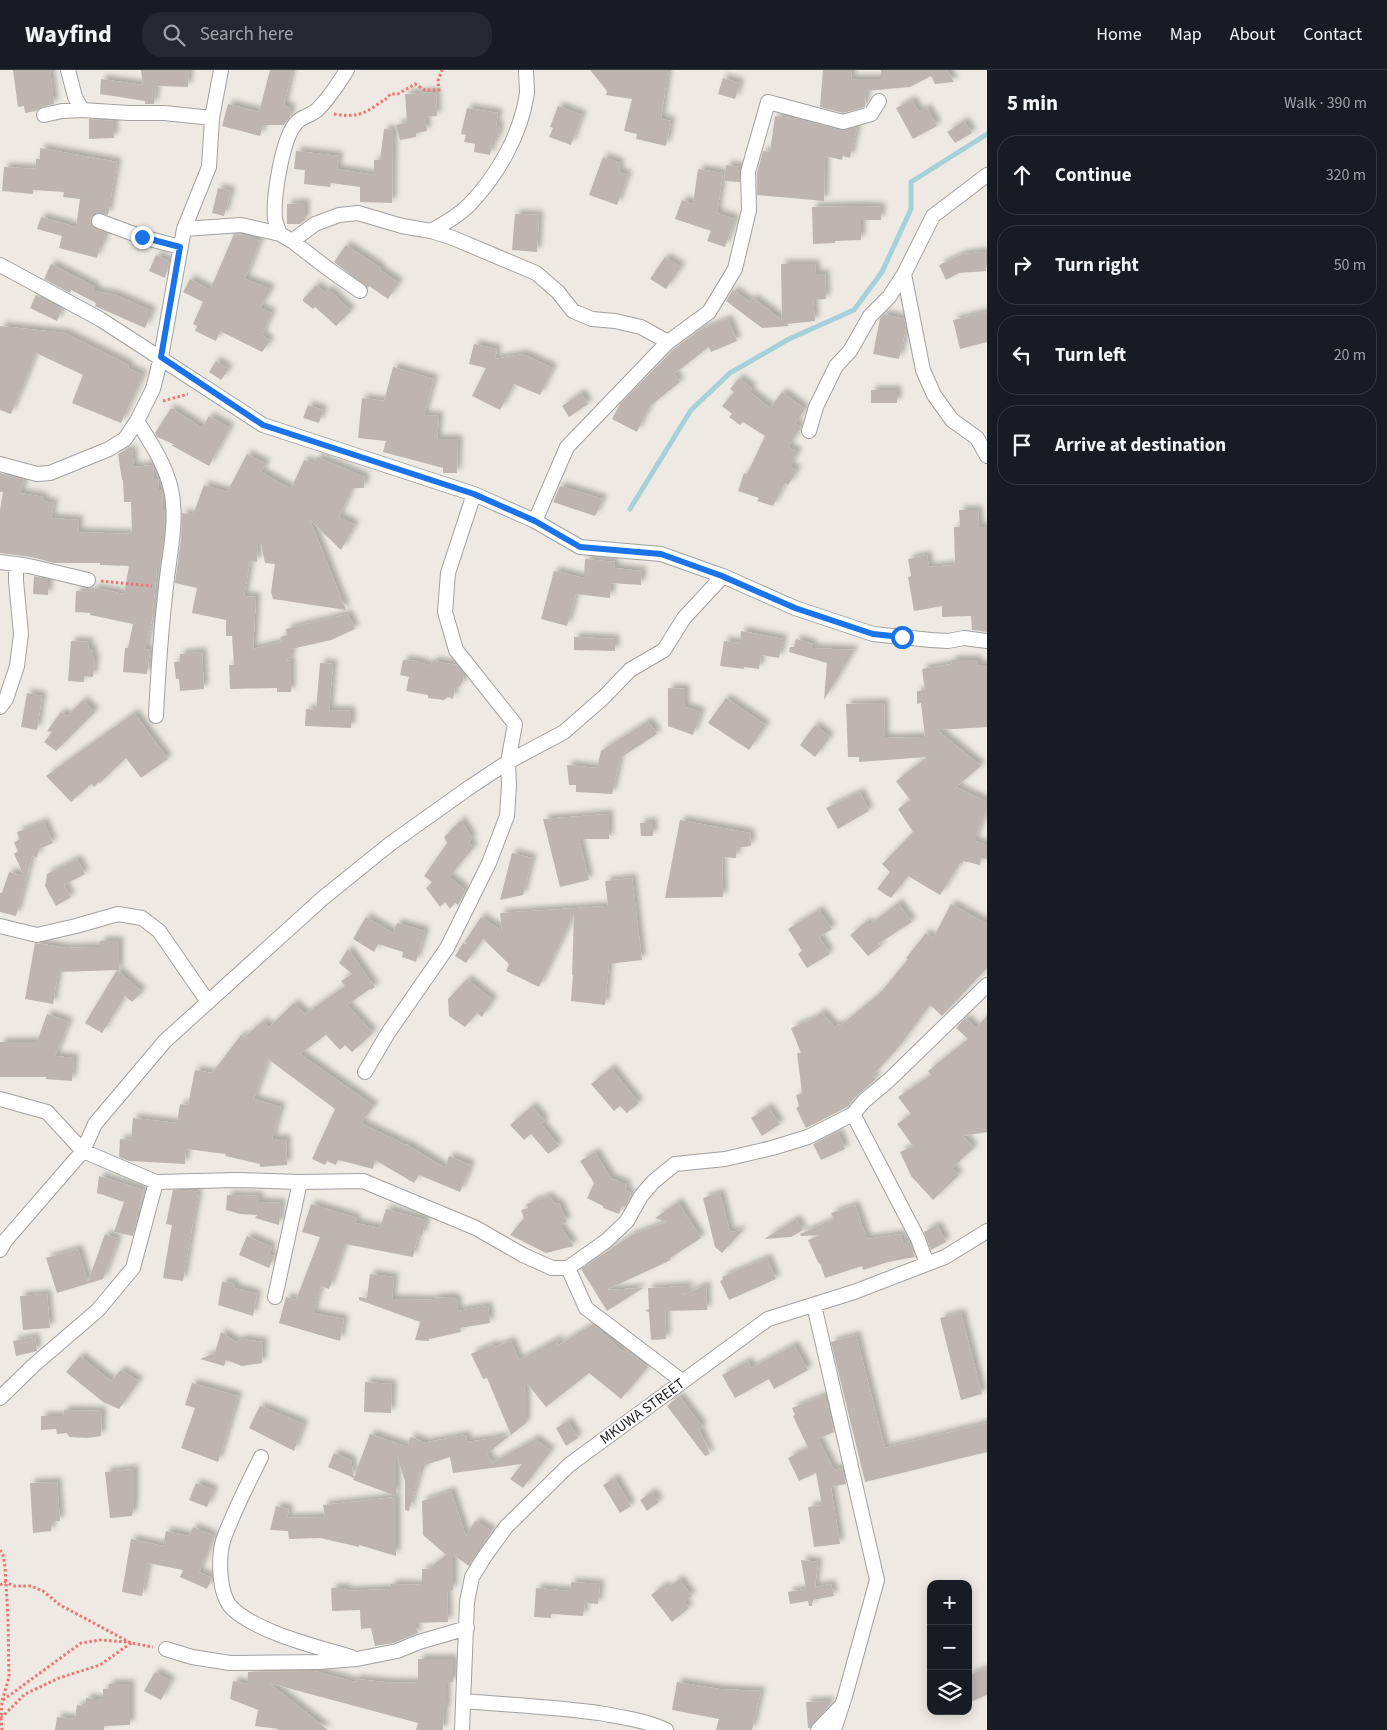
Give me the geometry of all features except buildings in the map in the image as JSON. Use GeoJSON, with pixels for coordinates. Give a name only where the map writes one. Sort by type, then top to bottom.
{"type":"FeatureCollection","features":[{"type":"Feature","properties":{"kind":"street"},"geometry":{"type":"LineString","coordinates":[[68,70],[75,97],[82,110]]}},
{"type":"Feature","properties":{"kind":"street"},"geometry":{"type":"LineString","coordinates":[[0,464],[37,474],[50,473],[109,450],[124,439],[137,421],[153,388],[161,357],[184,229],[209,167],[212,118],[221,70]]}},
{"type":"Feature","properties":{"kind":"street"},"geometry":{"type":"LineString","coordinates":[[347,70],[337,86],[316,111],[297,122],[287,137],[281,159],[275,220],[286,237],[330,271],[360,291]]}},
{"type":"Feature","properties":{"kind":"street"},"geometry":{"type":"LineString","coordinates":[[431,231],[450,220],[468,206],[495,172],[515,139],[527,92],[526,70]]}},
{"type":"Feature","properties":{"kind":"street"},"geometry":{"type":"LineString","coordinates":[[535,521],[567,447],[668,342],[709,312],[735,269],[749,210],[748,172],[768,102],[843,122],[871,114],[879,101]]}},
{"type":"Feature","properties":{"kind":"street"},"geometry":{"type":"LineString","coordinates":[[44,115],[62,111],[82,110],[164,113],[212,118]]}},
{"type":"Feature","properties":{"kind":"street"},"geometry":{"type":"LineString","coordinates":[[809,431],[816,407],[836,366],[850,351],[870,316],[889,297],[904,274],[933,216],[987,174]]}},
{"type":"Feature","properties":{"kind":"street"},"geometry":{"type":"LineString","coordinates":[[184,229],[241,225],[286,237],[339,214],[358,213],[402,226],[431,231],[471,245],[536,273],[558,292],[573,311],[592,319],[615,321],[641,327],[668,342]]}},
{"type":"Feature","properties":{"kind":"street"},"geometry":{"type":"LineString","coordinates":[[99,221],[142,237],[180,247]]}},
{"type":"Feature","properties":{"kind":"street"},"geometry":{"type":"LineString","coordinates":[[0,266],[100,319],[263,425],[474,494],[535,521],[580,547],[661,554],[722,576],[795,608],[873,634],[931,640],[948,641],[964,638],[987,641]]}},
{"type":"Feature","properties":{"kind":"street"},"geometry":{"type":"LineString","coordinates":[[904,274],[923,370],[934,395],[952,420],[977,438],[987,456]]}},
{"type":"Feature","properties":{"kind":"street"},"geometry":{"type":"LineString","coordinates":[[137,421],[160,457],[171,488],[173,507],[172,539],[158,674],[156,716]]}},
{"type":"Feature","properties":{"kind":"street"},"geometry":{"type":"LineString","coordinates":[[365,1072],[388,1033],[447,948],[489,863],[508,816],[508,762],[515,724],[456,650],[445,612],[448,574],[474,494]]}},
{"type":"Feature","properties":{"kind":"street"},"geometry":{"type":"LineString","coordinates":[[0,562],[28,566],[88,580]]}},
{"type":"Feature","properties":{"kind":"street"},"geometry":{"type":"LineString","coordinates":[[0,707],[6,700],[17,666],[21,634],[16,564]]}},
{"type":"Feature","properties":{"kind":"street"},"geometry":{"type":"LineString","coordinates":[[0,1250],[5,1241],[46,1192],[83,1151],[95,1124],[165,1041],[323,898],[390,844],[508,762],[564,732],[604,697],[630,670],[664,650],[684,618],[722,576]]}},
{"type":"Feature","properties":{"kind":"street"},"geometry":{"type":"LineString","coordinates":[[0,926],[37,935],[118,914],[142,918],[159,931],[208,1002]]}},
{"type":"Feature","properties":{"kind":"street"},"geometry":{"type":"LineString","coordinates":[[0,1099],[47,1112],[83,1151],[156,1182],[237,1180],[363,1181],[476,1228],[523,1255],[552,1268],[568,1268],[606,1241],[627,1221],[641,1196],[653,1182],[675,1164],[725,1159],[772,1148],[808,1137],[852,1114],[987,985]]}},
{"type":"Feature","properties":{"kind":"street"},"geometry":{"type":"LineString","coordinates":[[852,1114],[918,1239],[927,1264]]}},
{"type":"Feature","properties":{"kind":"street"},"geometry":{"type":"LineString","coordinates":[[0,1398],[34,1365],[98,1310],[132,1268],[156,1182]]}},
{"type":"Feature","properties":{"kind":"street"},"geometry":{"type":"LineString","coordinates":[[275,1297],[300,1182]]}},
{"type":"Feature","properties":{"kind":"street","name":"MKUWA STREET"},"geometry":{"type":"LineString","coordinates":[[462,1730],[467,1602],[472,1577],[506,1527],[569,1465],[768,1319],[854,1292],[945,1257],[987,1232]]}},
{"type":"Feature","properties":{"kind":"street"},"geometry":{"type":"LineString","coordinates":[[568,1268],[586,1308],[682,1381]]}},
{"type":"Feature","properties":{"kind":"street"},"geometry":{"type":"LineString","coordinates":[[814,1305],[877,1580],[834,1730]]}},
{"type":"Feature","properties":{"kind":"street"},"geometry":{"type":"LineString","coordinates":[[261,1457],[238,1504],[223,1542],[220,1572],[223,1591],[230,1606],[244,1618],[270,1630],[300,1642],[358,1659]]}},
{"type":"Feature","properties":{"kind":"street"},"geometry":{"type":"LineString","coordinates":[[166,1649],[192,1657],[230,1663],[319,1662],[358,1659],[398,1651],[419,1642],[467,1628]]}},
{"type":"Feature","properties":{"kind":"street"},"geometry":{"type":"LineString","coordinates":[[818,1730],[844,1700]]}},
{"type":"Feature","properties":{"kind":"street"},"geometry":{"type":"LineString","coordinates":[[844,1700],[844,1730]]}},
{"type":"Feature","properties":{"kind":"street"},"geometry":{"type":"LineString","coordinates":[[464,1701],[550,1707],[625,1717],[666,1730]]}},
{"type":"Feature","properties":{"kind":"path"},"geometry":{"type":"LineString","coordinates":[[316,111],[350,117],[371,110],[387,99],[390,94],[398,94],[415,84],[426,90],[440,90],[438,81],[442,70]]}},
{"type":"Feature","properties":{"kind":"path"},"geometry":{"type":"LineString","coordinates":[[158,406],[164,400],[208,390]]}},
{"type":"Feature","properties":{"kind":"path"},"geometry":{"type":"LineString","coordinates":[[88,580],[166,587]]}},
{"type":"Feature","properties":{"kind":"path"},"geometry":{"type":"LineString","coordinates":[[0,1550],[4,1561],[8,1618],[9,1677],[2,1700],[0,1719],[2,1730]]}},
{"type":"Feature","properties":{"kind":"path"},"geometry":{"type":"LineString","coordinates":[[0,1585],[5,1582]]}},
{"type":"Feature","properties":{"kind":"path"},"geometry":{"type":"LineString","coordinates":[[5,1582],[14,1586],[31,1586],[43,1591],[67,1610],[131,1643]]}},
{"type":"Feature","properties":{"kind":"path"},"geometry":{"type":"LineString","coordinates":[[2,1700],[82,1643],[100,1640],[166,1649]]}},
{"type":"Feature","properties":{"kind":"path"},"geometry":{"type":"LineString","coordinates":[[0,1719],[25,1694],[59,1678],[100,1665],[131,1643]]}},
{"type":"Feature","properties":{"kind":"waterway"},"geometry":{"type":"LineString","coordinates":[[630,509],[691,410],[730,373],[789,339],[854,310],[882,272],[911,209],[911,182],[987,134]]}},
{"type":"Feature","properties":{"kind":"route"},"geometry":{"type":"LineString","coordinates":[[142,237],[180,247],[161,357],[263,425],[474,494],[535,521],[580,547],[661,554],[722,576],[795,608],[873,634],[902,637]]}}]}
